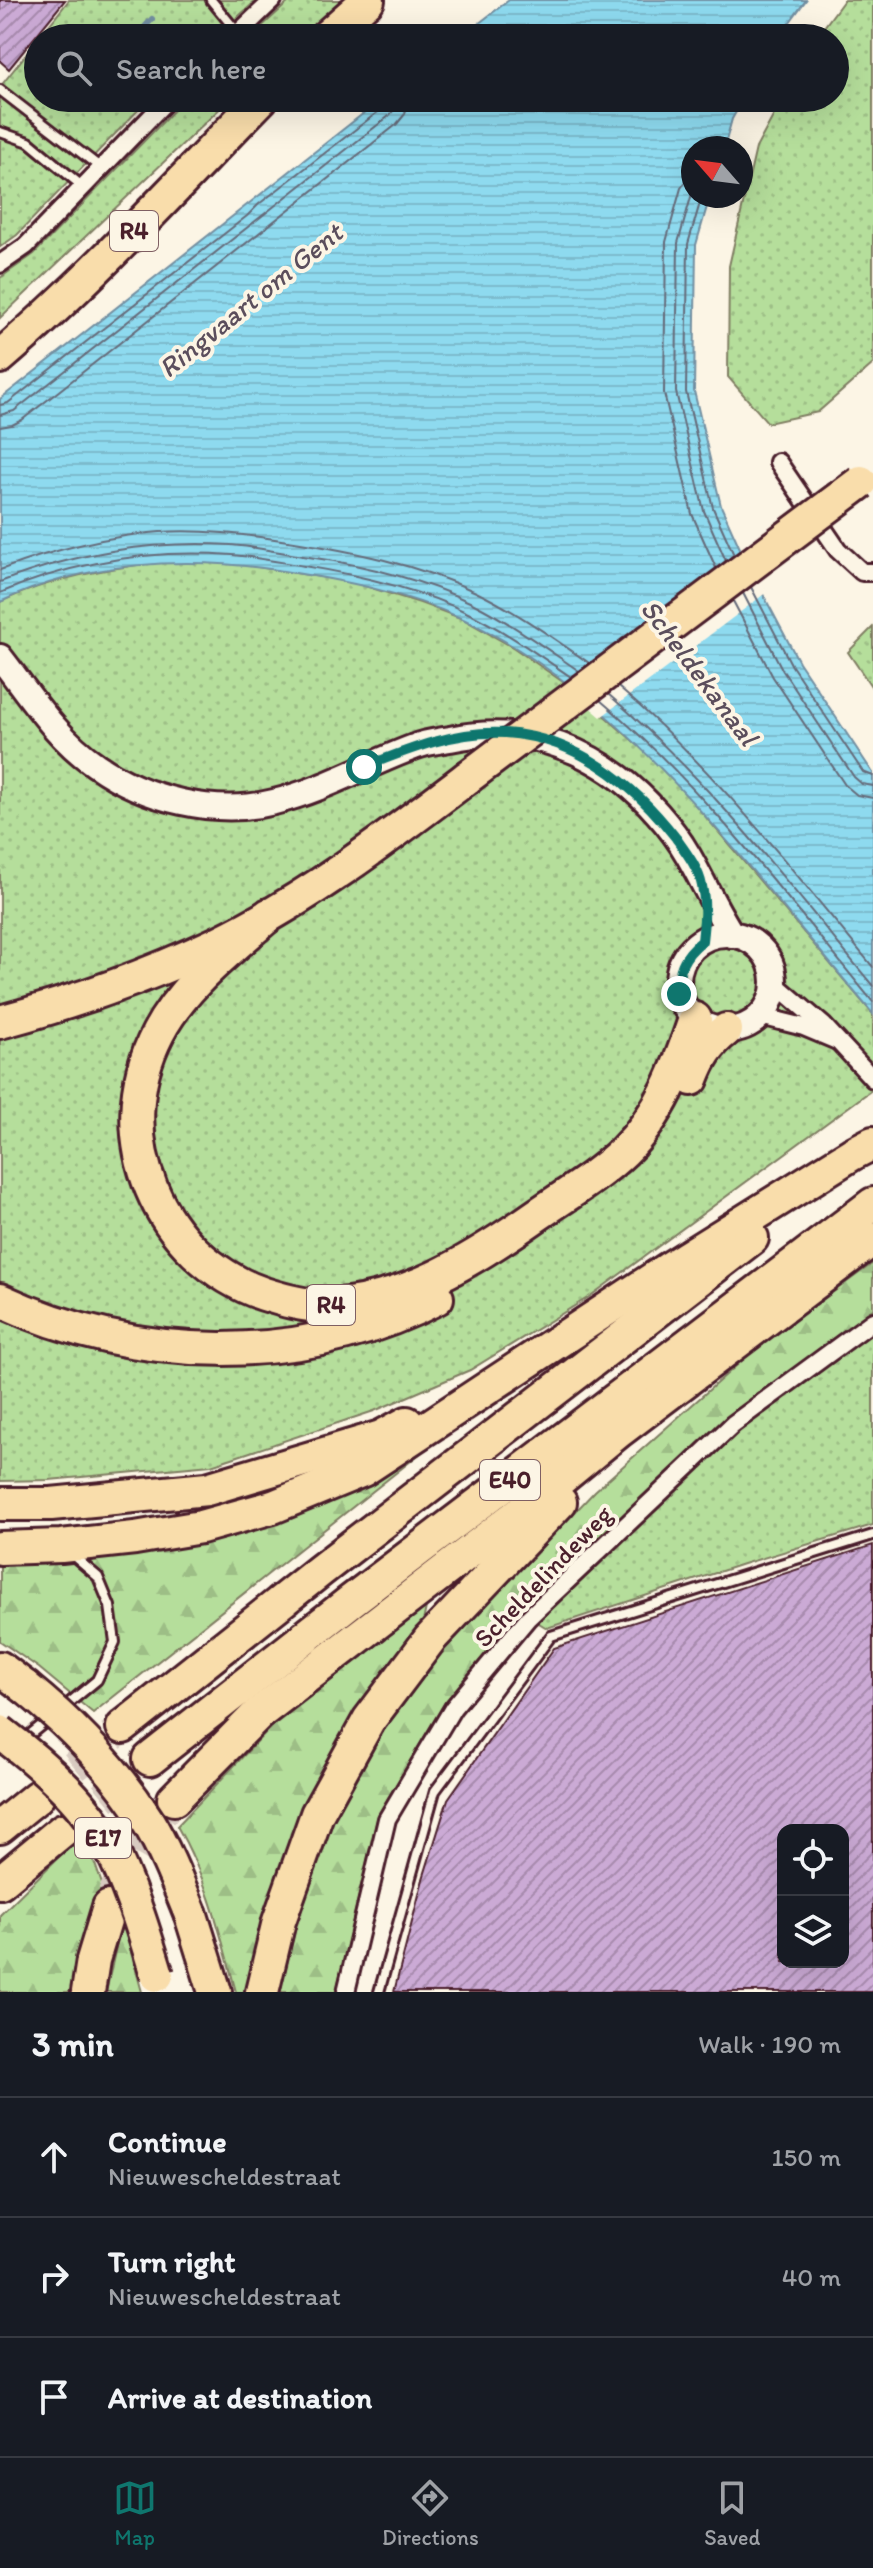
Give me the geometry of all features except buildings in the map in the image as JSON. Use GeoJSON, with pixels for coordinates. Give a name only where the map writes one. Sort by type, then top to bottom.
{"type":"FeatureCollection","features":[{"type":"Feature","properties":{"kind":"highway"},"geometry":{"type":"LineString","coordinates":[[341,24],[368,0]]}},
{"type":"Feature","properties":{"kind":"highway","name":"R4"},"geometry":{"type":"LineString","coordinates":[[0,357],[36,327],[161,205],[249,112]]}},
{"type":"Feature","properties":{"kind":"highway","name":"R4"},"geometry":{"type":"LineString","coordinates":[[0,1022],[65,1005],[220,942],[345,868],[867,477]]}},
{"type":"Feature","properties":{"kind":"highway","name":"R4"},"geometry":{"type":"LineString","coordinates":[[269,915],[191,986],[170,1012],[156,1035],[143,1073],[137,1115],[140,1154],[150,1186],[166,1218],[189,1248],[216,1271],[247,1288],[285,1301],[321,1306],[359,1303],[404,1290],[447,1273],[511,1233],[595,1175],[644,1129],[683,1057],[695,1019]]}},
{"type":"Feature","properties":{"kind":"highway","name":"R4"},"geometry":{"type":"LineString","coordinates":[[0,1300],[72,1328],[119,1340],[171,1348],[280,1346],[382,1322],[430,1302],[481,1274],[628,1171],[668,1127],[703,1054],[712,1041],[726,1030]]}},
{"type":"Feature","properties":{"kind":"highway"},"geometry":{"type":"LineString","coordinates":[[0,1548],[61,1546],[188,1529],[273,1507],[363,1470],[527,1361],[864,1151]]}},
{"type":"Feature","properties":{"kind":"highway","name":"E40"},"geometry":{"type":"LineString","coordinates":[[123,1727],[321,1570],[864,1151]]}},
{"type":"Feature","properties":{"kind":"highway","name":"E40"},"geometry":{"type":"LineString","coordinates":[[150,1759],[339,1610],[873,1204]]}},
{"type":"Feature","properties":{"kind":"highway"},"geometry":{"type":"LineString","coordinates":[[174,1799],[258,1714],[512,1519],[619,1431],[873,1239]]}},
{"type":"Feature","properties":{"kind":"highway"},"geometry":{"type":"LineString","coordinates":[[262,1992],[279,1921],[317,1814],[369,1720],[430,1639],[583,1478],[743,1336]]}},
{"type":"Feature","properties":{"kind":"highway"},"geometry":{"type":"LineString","coordinates":[[0,1504],[51,1504],[207,1489],[381,1437],[527,1361]]}},
{"type":"Feature","properties":{"kind":"highway"},"geometry":{"type":"LineString","coordinates":[[13,1678],[77,1732],[114,1774],[147,1821],[191,1915],[215,1992]]}},
{"type":"Feature","properties":{"kind":"highway","name":"E17"},"geometry":{"type":"LineString","coordinates":[[6,1741],[30,1755],[62,1785],[91,1819],[114,1856],[139,1914],[159,1983]]}},
{"type":"Feature","properties":{"kind":"highway"},"geometry":{"type":"LineString","coordinates":[[0,1827],[37,1797]]}},
{"type":"Feature","properties":{"kind":"highway"},"geometry":{"type":"LineString","coordinates":[[0,1882],[63,1830]]}},
{"type":"Feature","properties":{"kind":"highway"},"geometry":{"type":"LineString","coordinates":[[88,1992],[93,1960],[109,1907]]}},
{"type":"Feature","properties":{"kind":"main road"},"geometry":{"type":"LineString","coordinates":[[0,657],[71,744],[94,764],[121,781],[167,799],[216,807],[272,803],[419,745],[468,735],[503,733],[538,737],[579,753],[621,778],[664,822],[687,854],[732,935]]}},
{"type":"Feature","properties":{"kind":"main road"},"geometry":{"type":"LineString","coordinates":[[702,884],[705,917],[702,941]]}},
{"type":"Feature","properties":{"kind":"main road"},"geometry":{"type":"LineString","coordinates":[[716,935],[732,935],[753,943],[762,951],[768,960],[774,983],[772,995],[760,1016],[750,1024],[726,1030],[709,1027],[695,1019],[685,1008],[679,994],[678,978],[690,950],[716,935]]}},
{"type":"Feature","properties":{"kind":"street"},"geometry":{"type":"LineString","coordinates":[[248,24],[273,0]]}},
{"type":"Feature","properties":{"kind":"street","name":"R4"},"geometry":{"type":"LineString","coordinates":[[0,264],[26,246],[156,112]]}},
{"type":"Feature","properties":{"kind":"street"},"geometry":{"type":"LineString","coordinates":[[778,462],[838,550],[862,572],[873,572]]}},
{"type":"Feature","properties":{"kind":"street"},"geometry":{"type":"LineString","coordinates":[[774,983],[839,1041],[873,1079]]}},
{"type":"Feature","properties":{"kind":"street"},"geometry":{"type":"LineString","coordinates":[[760,1016],[804,1027],[839,1041]]}},
{"type":"Feature","properties":{"kind":"street","name":"Scheldelindeweg"},"geometry":{"type":"LineString","coordinates":[[346,1992],[387,1819],[453,1708],[528,1618],[733,1424],[873,1321]]}},
{"type":"Feature","properties":{"kind":"lane"},"geometry":{"type":"LineString","coordinates":[[211,0],[227,24]]}},
{"type":"Feature","properties":{"kind":"lane"},"geometry":{"type":"LineString","coordinates":[[0,90],[24,109]]}},
{"type":"Feature","properties":{"kind":"lane"},"geometry":{"type":"LineString","coordinates":[[28,112],[101,169]]}},
{"type":"Feature","properties":{"kind":"lane"},"geometry":{"type":"LineString","coordinates":[[0,132],[29,142],[83,187]]}},
{"type":"Feature","properties":{"kind":"lane"},"geometry":{"type":"LineString","coordinates":[[379,1992],[435,1791],[551,1636],[873,1535]]}},
{"type":"Feature","properties":{"kind":"lane"},"geometry":{"type":"LineString","coordinates":[[6,1741],[97,1680],[115,1642],[110,1606],[98,1577],[61,1546]]}},
{"type":"Feature","properties":{"kind":"green space"},"geometry":{"type":"Polygon","coordinates":[[[69,0],[257,0],[230,24],[50,24],[69,0]]]}},
{"type":"Feature","properties":{"kind":"green space"},"geometry":{"type":"Polygon","coordinates":[[[291,0],[343,0],[316,24],[264,24],[291,0]]]}},
{"type":"Feature","properties":{"kind":"green space"},"geometry":{"type":"Polygon","coordinates":[[[844,0],[873,0],[873,364],[818,412],[768,423],[728,377],[729,266],[742,208],[753,208],[756,148],[775,112],[849,112],[849,24],[826,24],[844,0]]]}},
{"type":"Feature","properties":{"kind":"green space"},"geometry":{"type":"Polygon","coordinates":[[[24,57],[24,112],[136,112],[17,235],[0,247],[0,87],[24,57]]]}},
{"type":"Feature","properties":{"kind":"green space"},"geometry":{"type":"Polygon","coordinates":[[[172,112],[216,112],[0,318],[0,278],[34,254],[172,112]]]}},
{"type":"Feature","properties":{"kind":"green space"},"geometry":{"type":"Polygon","coordinates":[[[163,562],[232,563],[352,582],[420,603],[463,619],[514,648],[576,691],[648,754],[688,796],[873,1014],[873,1089],[589,1297],[470,1370],[374,1411],[211,1465],[49,1480],[0,1481],[0,602],[39,586],[80,575],[163,562]]]}},
{"type":"Feature","properties":{"kind":"green space"},"geometry":{"type":"Polygon","coordinates":[[[873,627],[873,689],[848,652],[873,627]]]}},
{"type":"Feature","properties":{"kind":"green space"},"geometry":{"type":"Polygon","coordinates":[[[873,1263],[873,1309],[727,1417],[521,1612],[445,1702],[378,1815],[336,1992],[280,1992],[296,1926],[333,1821],[384,1730],[443,1651],[595,1491],[754,1350],[873,1263]]]}},
{"type":"Feature","properties":{"kind":"green space"},"geometry":{"type":"Polygon","coordinates":[[[873,1309],[873,1525],[547,1628],[521,1612],[727,1417],[873,1309]]]}},
{"type":"Feature","properties":{"kind":"green space"},"geometry":{"type":"Polygon","coordinates":[[[431,1445],[93,1713],[39,1668],[0,1641],[0,1562],[369,1483],[431,1445]]]}},
{"type":"Feature","properties":{"kind":"green space"},"geometry":{"type":"Polygon","coordinates":[[[426,1607],[421,1632],[360,1714],[250,1992],[236,1992],[205,1887],[177,1826],[270,1728],[426,1607]]]}},
{"type":"Feature","properties":{"kind":"green space"},"geometry":{"type":"Polygon","coordinates":[[[79,1837],[95,1864],[104,1890],[91,1924],[76,1992],[0,1992],[0,1915],[79,1837]]]}},
{"type":"Feature","properties":{"kind":"green space"},"geometry":{"type":"Polygon","coordinates":[[[122,1920],[142,1992],[106,1992],[122,1920]]]}},
{"type":"Feature","properties":{"kind":"water"},"geometry":{"type":"Polygon","coordinates":[[[509,0],[806,0],[788,24],[478,24],[509,0]]]}},
{"type":"Feature","properties":{"kind":"water"},"geometry":{"type":"Polygon","coordinates":[[[365,112],[736,112],[727,136],[681,136],[681,208],[707,208],[696,245],[694,391],[721,506],[747,564],[799,662],[873,773],[873,1014],[741,857],[648,755],[579,693],[543,666],[463,619],[396,594],[349,583],[277,570],[207,563],[136,565],[101,570],[33,588],[0,602],[0,399],[365,112]]]}},
{"type":"Feature","properties":{"kind":"pier"},"geometry":{"type":"Polygon","coordinates":[[[751,562],[767,592],[601,717],[574,694],[751,562]]]}},
{"type":"Feature","properties":{"kind":"waterway"},"geometry":{"type":"LineString","coordinates":[[148,24],[152,19]]}},
{"type":"Feature","properties":{"kind":"tunnel"},"geometry":{"type":"LineString","coordinates":[[37,1797],[123,1727]]}},
{"type":"Feature","properties":{"kind":"tunnel"},"geometry":{"type":"LineString","coordinates":[[66,1828],[150,1759]]}},
{"type":"Feature","properties":{"kind":"tunnel"},"geometry":{"type":"LineString","coordinates":[[113,1896],[140,1845],[174,1799]]}},
{"type":"Feature","properties":{"kind":"route"},"geometry":{"type":"LineString","coordinates":[[364,767],[419,745],[468,735],[503,733],[538,737],[579,753],[621,778],[656,812],[687,854],[702,884],[705,917],[702,941],[690,950],[682,963],[678,978],[679,994]]}},
{"type":"Feature","properties":{"kind":"water label","name":"Ringvaart om Gent"},"geometry":{"type":"Point","coordinates":[250,300]}},
{"type":"Feature","properties":{"kind":"water label","name":"Scheldekanaal"},"geometry":{"type":"Point","coordinates":[700,672]}}]}
